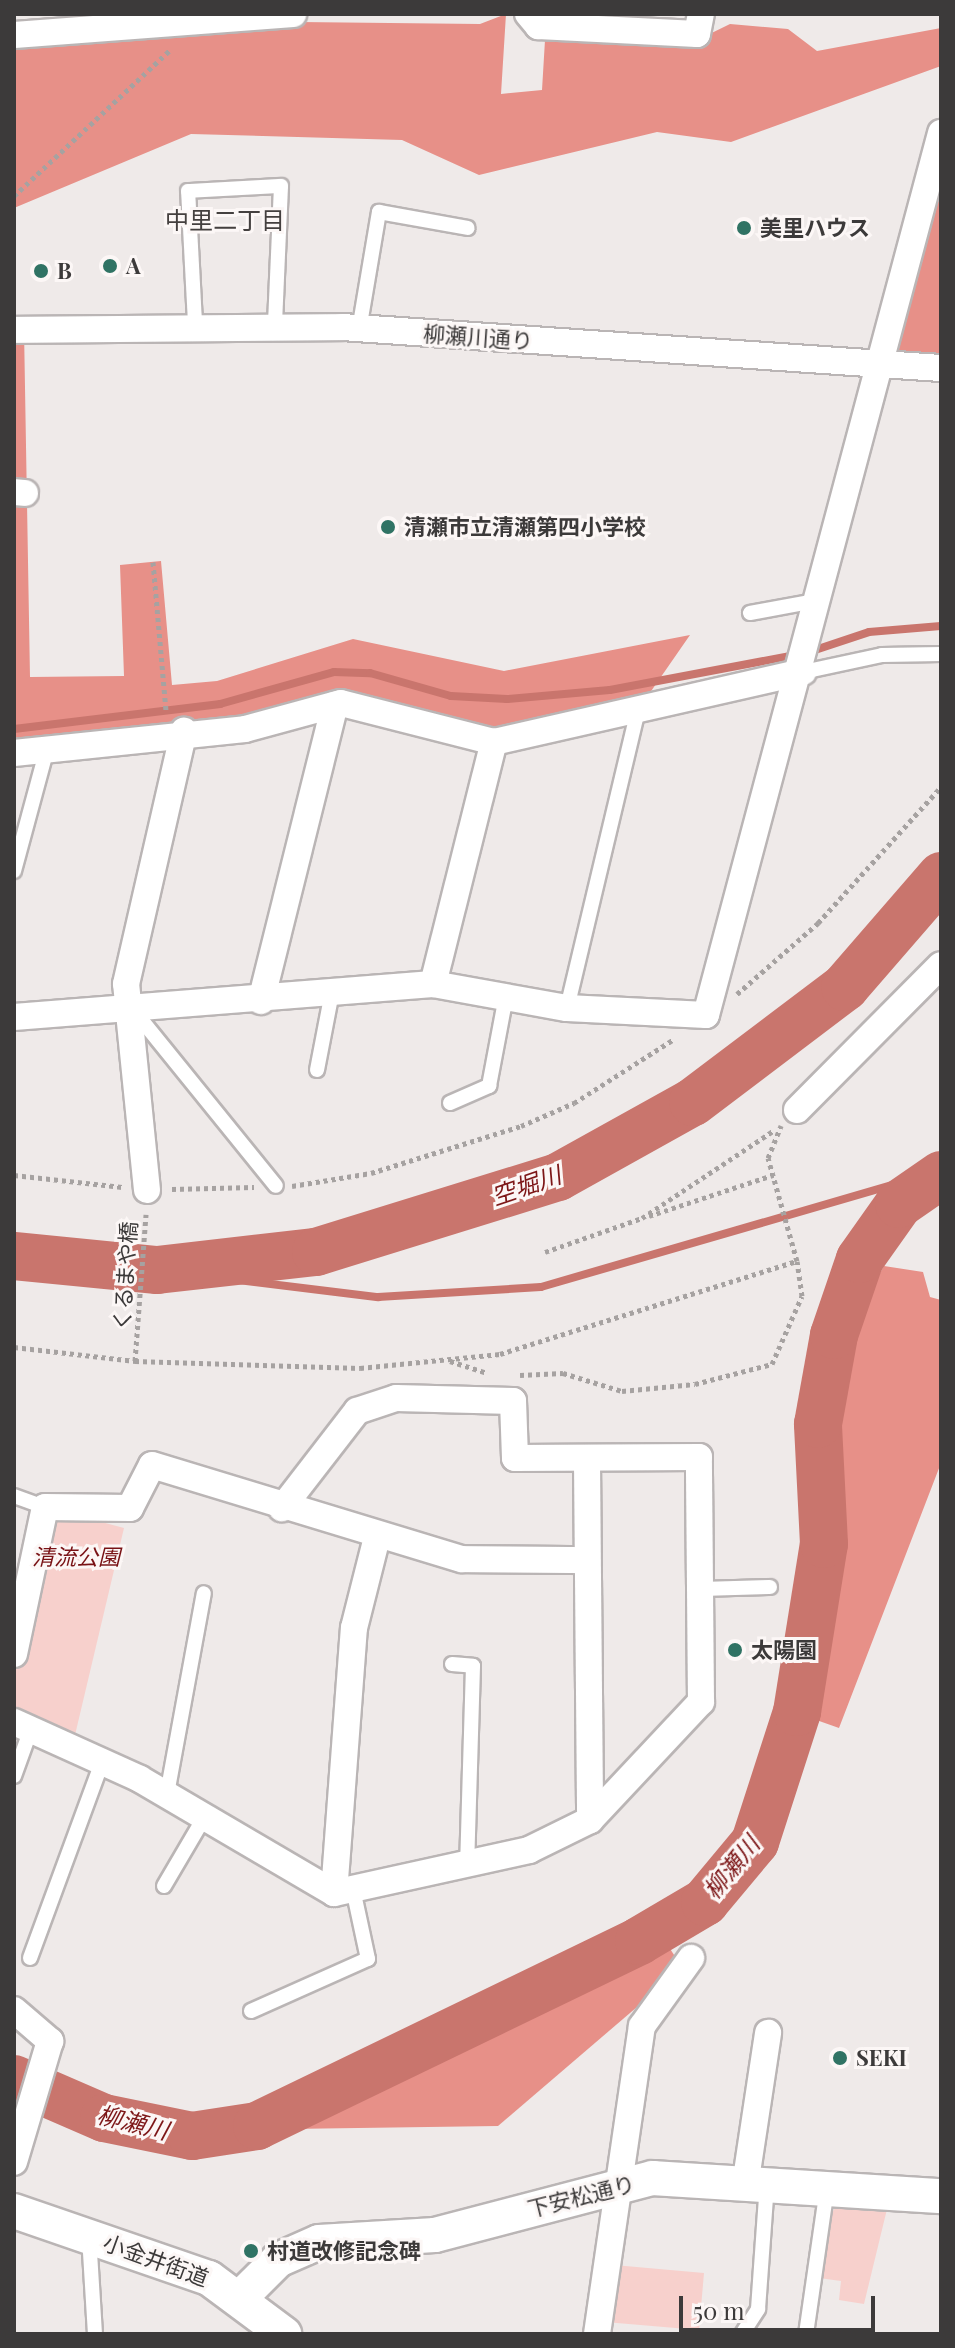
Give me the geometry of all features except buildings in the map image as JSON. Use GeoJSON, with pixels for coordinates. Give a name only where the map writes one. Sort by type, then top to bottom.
{"type":"FeatureCollection","features":[{"type":"Feature","properties":{"kind":"street"},"geometry":{"type":"LineString","coordinates":[[14,35],[52,23],[201,21],[293,14]]}},
{"type":"Feature","properties":{"kind":"street"},"geometry":{"type":"LineString","coordinates":[[528,14],[538,26],[697,34],[701,14]]}},
{"type":"Feature","properties":{"kind":"street"},"geometry":{"type":"LineString","coordinates":[[14,1017],[131,1007],[331,997],[433,984],[567,1008],[706,1015],[806,659],[941,133]]}},
{"type":"Feature","properties":{"kind":"street","name":"柳瀬川通り"},"geometry":{"type":"LineString","coordinates":[[14,330],[195,323],[275,325],[941,368]]}},
{"type":"Feature","properties":{"kind":"street"},"geometry":{"type":"LineString","coordinates":[[14,753],[184,731],[245,729],[335,705],[494,742],[638,710],[806,659]]}},
{"type":"Feature","properties":{"kind":"street"},"geometry":{"type":"LineString","coordinates":[[261,1001],[335,705]]}},
{"type":"Feature","properties":{"kind":"street"},"geometry":{"type":"LineString","coordinates":[[147,1196],[131,1007],[126,984],[184,731]]}},
{"type":"Feature","properties":{"kind":"street"},"geometry":{"type":"LineString","coordinates":[[433,984],[494,742]]}},
{"type":"Feature","properties":{"kind":"street"},"geometry":{"type":"LineString","coordinates":[[797,1110],[941,965]]}},
{"type":"Feature","properties":{"kind":"street"},"geometry":{"type":"LineString","coordinates":[[22,1726],[103,1760],[344,1891],[529,1850],[590,1820],[701,1702],[699,1457],[587,1462],[515,1458],[513,1401],[396,1398],[357,1411],[282,1508]]}},
{"type":"Feature","properties":{"kind":"street"},"geometry":{"type":"LineString","coordinates":[[587,1462],[590,1820]]}},
{"type":"Feature","properties":{"kind":"street"},"geometry":{"type":"LineString","coordinates":[[14,1654],[18,1617],[45,1507],[130,1508],[152,1465],[165,1465],[282,1508],[462,1559],[587,1560]]}},
{"type":"Feature","properties":{"kind":"street"},"geometry":{"type":"LineString","coordinates":[[344,1891],[354,1628],[377,1537]]}},
{"type":"Feature","properties":{"kind":"street"},"geometry":{"type":"LineString","coordinates":[[597,2334],[616,2186],[642,2026],[691,1958]]}},
{"type":"Feature","properties":{"kind":"street"},"geometry":{"type":"LineString","coordinates":[[14,2010],[41,2027],[50,2041],[14,2162]]}},
{"type":"Feature","properties":{"kind":"street"},"geometry":{"type":"LineString","coordinates":[[757,2179],[768,2033]]}},
{"type":"Feature","properties":{"kind":"street","name":"下安松通り"},"geometry":{"type":"LineString","coordinates":[[242,2296],[278,2260],[319,2242],[435,2235],[616,2186],[665,2177],[757,2179],[941,2196]]}},
{"type":"Feature","properties":{"kind":"street","name":"小金井街道"},"geometry":{"type":"LineString","coordinates":[[14,2211],[168,2260],[242,2296],[284,2334]]}},
{"type":"Feature","properties":{"kind":"lane"},"geometry":{"type":"LineString","coordinates":[[195,323],[188,191],[281,186],[275,325]]}},
{"type":"Feature","properties":{"kind":"lane"},"geometry":{"type":"LineString","coordinates":[[359,330],[379,212],[468,228]]}},
{"type":"Feature","properties":{"kind":"lane"},"geometry":{"type":"LineString","coordinates":[[750,613],[821,600]]}},
{"type":"Feature","properties":{"kind":"lane"},"geometry":{"type":"LineString","coordinates":[[806,659],[941,654]]}},
{"type":"Feature","properties":{"kind":"lane"},"geometry":{"type":"LineString","coordinates":[[567,1008],[638,710]]}},
{"type":"Feature","properties":{"kind":"lane"},"geometry":{"type":"LineString","coordinates":[[14,871],[47,749]]}},
{"type":"Feature","properties":{"kind":"lane"},"geometry":{"type":"LineString","coordinates":[[450,1103],[489,1086],[506,996]]}},
{"type":"Feature","properties":{"kind":"lane"},"geometry":{"type":"LineString","coordinates":[[317,1070],[331,997]]}},
{"type":"Feature","properties":{"kind":"lane"},"geometry":{"type":"LineString","coordinates":[[131,1007],[276,1186]]}},
{"type":"Feature","properties":{"kind":"lane"},"geometry":{"type":"LineString","coordinates":[[14,1496],[45,1507]]}},
{"type":"Feature","properties":{"kind":"lane"},"geometry":{"type":"LineString","coordinates":[[700,1589],[770,1587]]}},
{"type":"Feature","properties":{"kind":"lane"},"geometry":{"type":"LineString","coordinates":[[167,1794],[204,1593]]}},
{"type":"Feature","properties":{"kind":"lane"},"geometry":{"type":"LineString","coordinates":[[452,1664],[473,1666],[467,1866]]}},
{"type":"Feature","properties":{"kind":"lane"},"geometry":{"type":"LineString","coordinates":[[14,1776],[22,1726]]}},
{"type":"Feature","properties":{"kind":"lane"},"geometry":{"type":"LineString","coordinates":[[30,1958],[103,1760]]}},
{"type":"Feature","properties":{"kind":"lane"},"geometry":{"type":"LineString","coordinates":[[164,1886],[205,1816]]}},
{"type":"Feature","properties":{"kind":"lane"},"geometry":{"type":"LineString","coordinates":[[251,2011],[368,1959],[344,1891]]}},
{"type":"Feature","properties":{"kind":"lane"},"geometry":{"type":"LineString","coordinates":[[742,2334],[758,2309],[757,2179]]}},
{"type":"Feature","properties":{"kind":"lane"},"geometry":{"type":"LineString","coordinates":[[806,2334],[828,2185]]}},
{"type":"Feature","properties":{"kind":"lane"},"geometry":{"type":"LineString","coordinates":[[89,2236],[95,2334]]}},
{"type":"Feature","properties":{"kind":"path"},"geometry":{"type":"LineString","coordinates":[[14,196],[201,21]]}},
{"type":"Feature","properties":{"kind":"path"},"geometry":{"type":"LineString","coordinates":[[153,562],[165,698]]}},
{"type":"Feature","properties":{"kind":"path"},"geometry":{"type":"LineString","coordinates":[[642,1218],[774,1130],[797,1110]]}},
{"type":"Feature","properties":{"kind":"path"},"geometry":{"type":"LineString","coordinates":[[506,1375],[563,1373],[622,1391],[695,1384],[772,1364],[802,1296],[797,1261],[773,1175],[774,1130]]}},
{"type":"Feature","properties":{"kind":"path"},"geometry":{"type":"LineString","coordinates":[[545,1252],[773,1175]]}},
{"type":"Feature","properties":{"kind":"path","name":"くるまや橋"},"geometry":{"type":"LineString","coordinates":[[135,1361],[147,1196]]}},
{"type":"Feature","properties":{"kind":"path"},"geometry":{"type":"LineString","coordinates":[[14,1347],[135,1361],[360,1368],[446,1360],[500,1354],[797,1261]]}},
{"type":"Feature","properties":{"kind":"path"},"geometry":{"type":"LineString","coordinates":[[446,1360],[492,1375]]}},
{"type":"Feature","properties":{"kind":"green space","name":"清流公園"},"geometry":{"type":"Polygon","coordinates":[[[45,1507],[124,1528],[75,1735],[14,1708],[14,1654],[45,1507]]]}},
{"type":"Feature","properties":{"kind":"green space"},"geometry":{"type":"Polygon","coordinates":[[[839,2202],[888,2205],[864,2304],[839,2300],[841,2281],[819,2278],[826,2222],[839,2202]]]}},
{"type":"Feature","properties":{"kind":"green space"},"geometry":{"type":"Polygon","coordinates":[[[614,2265],[704,2273],[699,2330],[605,2322],[614,2265]]]}},
{"type":"Feature","properties":{"kind":"shaded area"},"geometry":{"type":"Polygon","coordinates":[[[506,14],[501,94],[542,90],[545,40],[683,47],[730,24],[788,29],[817,51],[941,28],[941,66],[731,142],[657,132],[479,175],[402,140],[191,134],[14,208],[14,52],[21,43],[211,21],[480,24],[506,14]]]}},
{"type":"Feature","properties":{"kind":"shaded area"},"geometry":{"type":"Polygon","coordinates":[[[941,133],[941,368],[881,364],[941,133]]]}},
{"type":"Feature","properties":{"kind":"shaded area"},"geometry":{"type":"Polygon","coordinates":[[[24,329],[30,677],[124,676],[120,565],[161,561],[172,685],[217,681],[353,639],[504,671],[690,635],[638,710],[494,742],[335,705],[14,753],[14,330],[24,329]]]}},
{"type":"Feature","properties":{"kind":"shaded area"},"geometry":{"type":"Polygon","coordinates":[[[884,1266],[923,1272],[930,1297],[941,1300],[941,1463],[839,1728],[805,1716],[834,1550],[826,1430],[846,1331],[884,1266]]]}},
{"type":"Feature","properties":{"kind":"shaded area"},"geometry":{"type":"Polygon","coordinates":[[[665,1941],[676,1958],[644,2001],[498,2126],[288,2129],[665,1941]]]}},
{"type":"Feature","properties":{"kind":"waterway"},"geometry":{"type":"LineString","coordinates":[[809,652],[869,632],[941,626]]}},
{"type":"Feature","properties":{"kind":"waterway"},"geometry":{"type":"LineString","coordinates":[[14,729],[220,704],[334,672],[370,673],[451,696],[507,699],[610,690],[796,655]]}},
{"type":"Feature","properties":{"kind":"waterway","name":"空堀川"},"geometry":{"type":"LineString","coordinates":[[14,1256],[157,1270],[316,1252],[558,1177],[693,1102],[845,987],[941,876]]}},
{"type":"Feature","properties":{"kind":"waterway"},"geometry":{"type":"LineString","coordinates":[[157,1270],[378,1297],[541,1287],[941,1171]]}},
{"type":"Feature","properties":{"kind":"waterway","name":"柳瀬川"},"geometry":{"type":"LineString","coordinates":[[14,2079],[104,2118],[192,2136],[257,2126],[639,1941],[705,1902],[755,1842],[797,1712],[824,1544],[818,1424],[834,1335],[860,1259],[899,1204],[941,1175]]}},
{"type":"Feature","properties":{"kind":"place","name":"美里ハウス"},"geometry":{"type":"Point","coordinates":[744,228]}},
{"type":"Feature","properties":{"kind":"place","name":"A"},"geometry":{"type":"Point","coordinates":[110,266]}},
{"type":"Feature","properties":{"kind":"place","name":"B"},"geometry":{"type":"Point","coordinates":[41,271]}},
{"type":"Feature","properties":{"kind":"place","name":"清瀬市立清瀬第四小学校"},"geometry":{"type":"Point","coordinates":[388,527]}},
{"type":"Feature","properties":{"kind":"place","name":"太陽園"},"geometry":{"type":"Point","coordinates":[735,1650]}},
{"type":"Feature","properties":{"kind":"place","name":"SEKI"},"geometry":{"type":"Point","coordinates":[840,2058]}},
{"type":"Feature","properties":{"kind":"place","name":"村道改修記念碑"},"geometry":{"type":"Point","coordinates":[251,2251]}},
{"type":"Feature","properties":{"kind":"district","name":"中里二丁目"},"geometry":{"type":"Point","coordinates":[225,220]}}]}
